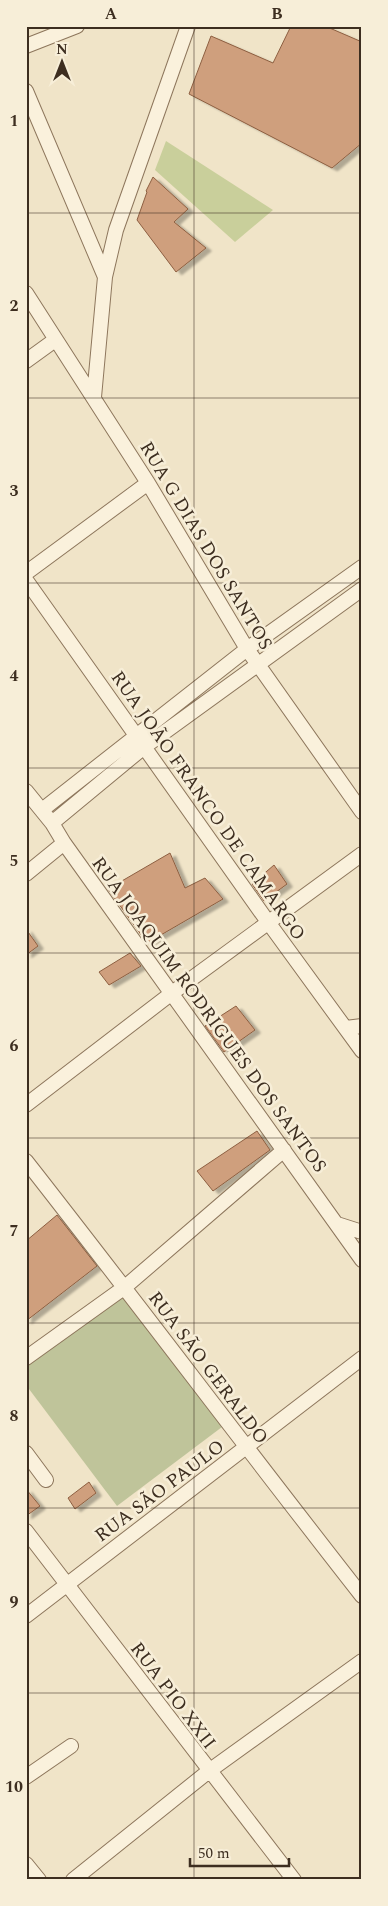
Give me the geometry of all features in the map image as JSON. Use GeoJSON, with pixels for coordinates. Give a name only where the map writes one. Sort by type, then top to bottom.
{"type":"FeatureCollection","features":[{"type":"Feature","properties":{"kind":"street"},"geometry":{"type":"LineString","coordinates":[[26,46],[77,26]]}},
{"type":"Feature","properties":{"kind":"street"},"geometry":{"type":"LineString","coordinates":[[94,397],[104,277],[116,230],[188,26]]}},
{"type":"Feature","properties":{"kind":"street"},"geometry":{"type":"LineString","coordinates":[[26,91],[104,277]]}},
{"type":"Feature","properties":{"kind":"street","name":"RUA G DIAS DOS SANTOS"},"geometry":{"type":"LineString","coordinates":[[26,293],[148,483],[247,649],[362,812]]}},
{"type":"Feature","properties":{"kind":"street"},"geometry":{"type":"LineString","coordinates":[[26,361],[55,340]]}},
{"type":"Feature","properties":{"kind":"street"},"geometry":{"type":"LineString","coordinates":[[26,573],[148,483]]}},
{"type":"Feature","properties":{"kind":"street"},"geometry":{"type":"LineString","coordinates":[[52,823],[247,649],[362,567]]}},
{"type":"Feature","properties":{"kind":"street","name":"RUA JOÃO FRANCO DE CAMARGO"},"geometry":{"type":"LineString","coordinates":[[26,580],[268,922],[362,1051]]}},
{"type":"Feature","properties":{"kind":"street"},"geometry":{"type":"LineString","coordinates":[[42,810],[258,664],[362,589]]}},
{"type":"Feature","properties":{"kind":"street","name":"RUA JOAQUIM RODRIGUES DOS SANTOS"},"geometry":{"type":"LineString","coordinates":[[26,790],[52,823],[64,843],[362,1260]]}},
{"type":"Feature","properties":{"kind":"street"},"geometry":{"type":"LineString","coordinates":[[26,874],[64,843]]}},
{"type":"Feature","properties":{"kind":"street"},"geometry":{"type":"LineString","coordinates":[[26,1105],[172,993],[362,854]]}},
{"type":"Feature","properties":{"kind":"street"},"geometry":{"type":"LineString","coordinates":[[346,1028],[362,1026]]}},
{"type":"Feature","properties":{"kind":"street"},"geometry":{"type":"LineString","coordinates":[[26,1358],[125,1287],[284,1150]]}},
{"type":"Feature","properties":{"kind":"street","name":"RUA SÃO GERALDO"},"geometry":{"type":"LineString","coordinates":[[26,1161],[362,1596]]}},
{"type":"Feature","properties":{"kind":"street"},"geometry":{"type":"LineString","coordinates":[[337,1224],[362,1232]]}},
{"type":"Feature","properties":{"kind":"street","name":"RUA SÃO PAULO"},"geometry":{"type":"LineString","coordinates":[[26,1616],[362,1358]]}},
{"type":"Feature","properties":{"kind":"street"},"geometry":{"type":"LineString","coordinates":[[26,1453],[46,1480]]}},
{"type":"Feature","properties":{"kind":"street","name":"RUA PIO XXII"},"geometry":{"type":"LineString","coordinates":[[26,1531],[294,1880]]}},
{"type":"Feature","properties":{"kind":"street"},"geometry":{"type":"LineString","coordinates":[[73,1880],[209,1771],[362,1661]]}},
{"type":"Feature","properties":{"kind":"street"},"geometry":{"type":"LineString","coordinates":[[26,1777],[71,1746]]}},
{"type":"Feature","properties":{"kind":"street"},"geometry":{"type":"LineString","coordinates":[[26,1864],[38,1880]]}},
{"type":"Feature","properties":{"kind":"green space"},"geometry":{"type":"Polygon","coordinates":[[[166,141],[273,210],[235,242],[155,170],[166,141]]]}},
{"type":"Feature","properties":{"kind":"green space"},"geometry":{"type":"Polygon","coordinates":[[[123,1293],[222,1427],[117,1506],[26,1385],[26,1367],[123,1293]]]}},
{"type":"Feature","properties":{"kind":"building"},"geometry":{"type":"Polygon","coordinates":[[[291,26],[325,26],[362,42],[362,143],[332,168],[189,94],[211,36],[273,63],[291,26]]]}},
{"type":"Feature","properties":{"kind":"building"},"geometry":{"type":"Polygon","coordinates":[[[153,177],[188,209],[174,222],[206,248],[176,272],[137,220],[146,191],[153,177]]]}},
{"type":"Feature","properties":{"kind":"building"},"geometry":{"type":"Polygon","coordinates":[[[170,853],[185,888],[205,878],[223,899],[147,943],[108,889],[170,853]]]}},
{"type":"Feature","properties":{"kind":"building"},"geometry":{"type":"Polygon","coordinates":[[[274,865],[287,884],[264,901],[252,884],[274,865]]]}},
{"type":"Feature","properties":{"kind":"building"},"geometry":{"type":"Polygon","coordinates":[[[26,929],[38,946],[26,955],[26,929]]]}},
{"type":"Feature","properties":{"kind":"building"},"geometry":{"type":"Polygon","coordinates":[[[130,953],[141,966],[109,985],[99,972],[130,953]]]}},
{"type":"Feature","properties":{"kind":"building"},"geometry":{"type":"Polygon","coordinates":[[[236,1006],[255,1030],[224,1052],[205,1026],[236,1006]]]}},
{"type":"Feature","properties":{"kind":"building"},"geometry":{"type":"Polygon","coordinates":[[[257,1131],[270,1150],[213,1191],[197,1171],[257,1131]]]}},
{"type":"Feature","properties":{"kind":"building"},"geometry":{"type":"Polygon","coordinates":[[[57,1215],[97,1266],[26,1321],[26,1241],[57,1215]]]}},
{"type":"Feature","properties":{"kind":"building"},"geometry":{"type":"Polygon","coordinates":[[[89,1482],[96,1493],[75,1509],[68,1498],[89,1482]]]}},
{"type":"Feature","properties":{"kind":"building"},"geometry":{"type":"Polygon","coordinates":[[[26,1489],[40,1506],[26,1516],[26,1489]]]}}]}
